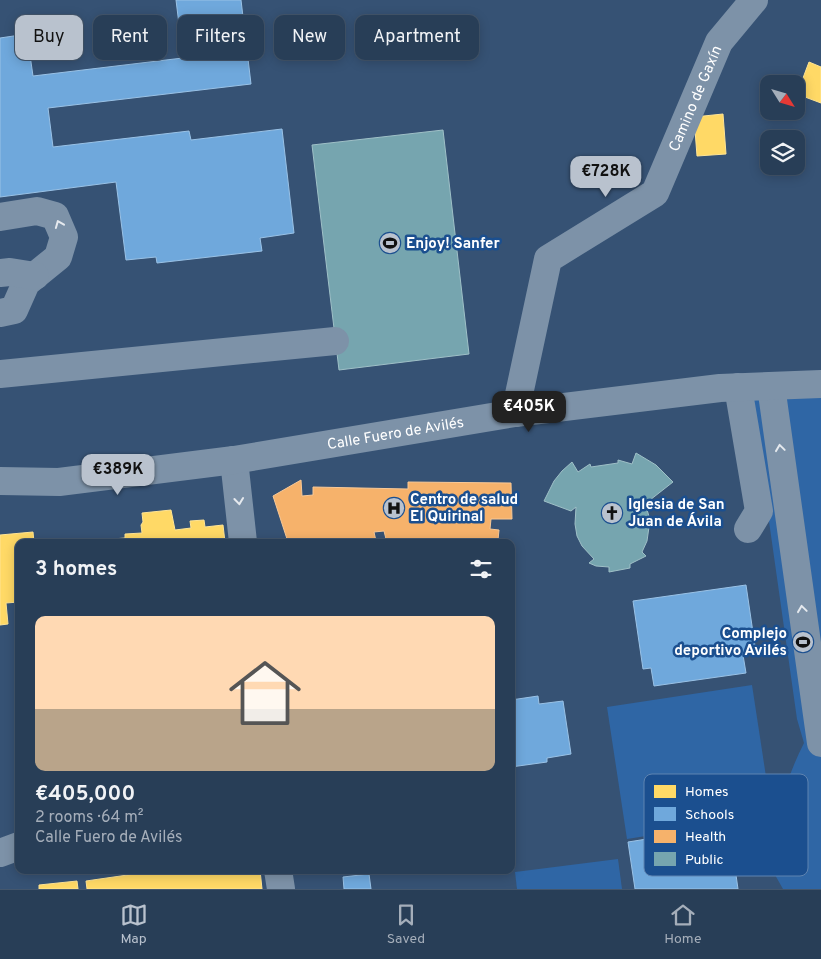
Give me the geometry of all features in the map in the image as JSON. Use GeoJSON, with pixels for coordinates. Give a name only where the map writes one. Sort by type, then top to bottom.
{"type":"FeatureCollection","features":[{"type":"Feature","properties":{"kind":"street","name":"Camino de Gaxín"},"geometry":{"type":"LineString","coordinates":[[515,413],[548,259],[655,193],[719,42],[754,0]]}},
{"type":"Feature","properties":{"kind":"street"},"geometry":{"type":"LineString","coordinates":[[0,216],[37,211],[55,216],[64,237],[58,258],[26,283],[14,310],[0,312]]}},
{"type":"Feature","properties":{"kind":"street"},"geometry":{"type":"LineString","coordinates":[[0,273],[10,272],[35,276]]}},
{"type":"Feature","properties":{"kind":"street"},"geometry":{"type":"LineString","coordinates":[[0,374],[335,341]]}},
{"type":"Feature","properties":{"kind":"street","name":"Calle Fuero de Avilés"},"geometry":{"type":"LineString","coordinates":[[0,481],[59,482],[234,460],[515,413],[738,387],[821,384]]}},
{"type":"Feature","properties":{"kind":"street"},"geometry":{"type":"LineString","coordinates":[[771,386],[821,744]]}},
{"type":"Feature","properties":{"kind":"street"},"geometry":{"type":"LineString","coordinates":[[738,387],[759,511],[748,529]]}},
{"type":"Feature","properties":{"kind":"street"},"geometry":{"type":"LineString","coordinates":[[234,460],[243,539]]}},
{"type":"Feature","properties":{"kind":"street"},"geometry":{"type":"LineString","coordinates":[[0,853],[15,847]]}},
{"type":"Feature","properties":{"kind":"street"},"geometry":{"type":"LineString","coordinates":[[278,874],[280,889]]}},
{"type":"Feature","properties":{"kind":"shaded area","name":"Complejo deportivo Avilés"},"geometry":{"type":"Polygon","coordinates":[[[821,384],[821,889],[783,889],[776,876],[808,876],[808,774],[790,774],[804,743],[797,719],[764,486],[738,387],[821,384]]]}},
{"type":"Feature","properties":{"kind":"shaded area"},"geometry":{"type":"Polygon","coordinates":[[[752,685],[766,774],[644,774],[644,836],[627,839],[607,707],[752,685]]]}},
{"type":"Feature","properties":{"kind":"shaded area"},"geometry":{"type":"Polygon","coordinates":[[[618,859],[622,889],[517,889],[515,872],[618,859]]]}},
{"type":"Feature","properties":{"kind":"building: Homes"},"geometry":{"type":"Polygon","coordinates":[[[809,62],[821,67],[821,103],[805,97],[804,75],[809,62]]]}},
{"type":"Feature","properties":{"kind":"building: Homes"},"geometry":{"type":"Polygon","coordinates":[[[723,114],[726,154],[697,156],[694,117],[723,114]]]}},
{"type":"Feature","properties":{"kind":"building: Homes"},"geometry":{"type":"Polygon","coordinates":[[[171,510],[175,530],[191,528],[190,521],[204,520],[205,527],[223,525],[225,539],[113,539],[125,538],[125,534],[142,533],[142,513],[171,510]]]}},
{"type":"Feature","properties":{"kind":"building: Homes"},"geometry":{"type":"Polygon","coordinates":[[[33,532],[34,539],[15,539],[15,602],[6,603],[8,624],[0,625],[0,535],[33,532]]]}},
{"type":"Feature","properties":{"kind":"building: Homes"},"geometry":{"type":"Polygon","coordinates":[[[134,874],[260,874],[262,889],[87,889],[86,881],[134,874]]]}},
{"type":"Feature","properties":{"kind":"building: Homes"},"geometry":{"type":"Polygon","coordinates":[[[77,881],[78,889],[39,889],[39,885],[77,881]]]}},
{"type":"Feature","properties":{"kind":"building: Schools"},"geometry":{"type":"Polygon","coordinates":[[[176,0],[241,0],[243,15],[178,15],[176,0]]]}},
{"type":"Feature","properties":{"kind":"building: Schools"},"geometry":{"type":"Polygon","coordinates":[[[15,36],[15,60],[31,60],[33,76],[167,60],[248,60],[251,84],[48,108],[53,147],[189,131],[191,140],[282,129],[294,233],[260,238],[262,251],[157,263],[156,257],[126,260],[116,182],[0,197],[0,38],[15,36]]]}},
{"type":"Feature","properties":{"kind":"building: Schools"},"geometry":{"type":"Polygon","coordinates":[[[746,585],[756,653],[743,655],[746,673],[654,686],[651,668],[643,669],[633,601],[746,585]]]}},
{"type":"Feature","properties":{"kind":"building: Schools"},"geometry":{"type":"Polygon","coordinates":[[[538,696],[539,704],[563,701],[571,754],[547,758],[547,762],[515,766],[515,699],[538,696]]]}},
{"type":"Feature","properties":{"kind":"building: Schools"},"geometry":{"type":"Polygon","coordinates":[[[644,839],[644,876],[736,876],[738,889],[635,889],[628,842],[644,839]]]}},
{"type":"Feature","properties":{"kind":"building: Schools"},"geometry":{"type":"Polygon","coordinates":[[[369,874],[371,889],[344,889],[343,877],[369,874]]]}},
{"type":"Feature","properties":{"kind":"building: Health","name":"Centro de salud El Quirinal"},"geometry":{"type":"Polygon","coordinates":[[[301,480],[302,496],[313,495],[313,487],[408,489],[408,482],[511,483],[512,519],[491,519],[490,529],[499,530],[498,539],[386,539],[384,531],[374,532],[376,539],[287,539],[273,496],[301,480]]]}},
{"type":"Feature","properties":{"kind":"building: Public","name":"Enjoy! Sanfer"},"geometry":{"type":"Polygon","coordinates":[[[443,130],[469,354],[339,370],[312,145],[443,130]]]}},
{"type":"Feature","properties":{"kind":"building: Public","name":"Iglesia de San Juan de Ávila"},"geometry":{"type":"Polygon","coordinates":[[[636,453],[656,465],[673,482],[650,500],[644,499],[650,520],[647,541],[642,552],[646,556],[630,564],[630,568],[609,572],[609,567],[596,566],[589,563],[594,559],[582,546],[577,536],[575,524],[576,507],[571,511],[544,501],[554,481],[572,462],[578,472],[590,464],[591,467],[618,463],[618,460],[632,464],[636,453]]]}},
{"type":"Feature","properties":{"kind":"place","name":"Enjoy! Sanfer"},"geometry":{"type":"Point","coordinates":[390,243]}},
{"type":"Feature","properties":{"kind":"place","name":"Centro de salud El Quirinal"},"geometry":{"type":"Point","coordinates":[394,508]}},
{"type":"Feature","properties":{"kind":"place","name":"Iglesia de San Juan de Ávila"},"geometry":{"type":"Point","coordinates":[612,513]}},
{"type":"Feature","properties":{"kind":"place","name":"Complejo deportivo Avilés"},"geometry":{"type":"Point","coordinates":[803,642]}}]}
